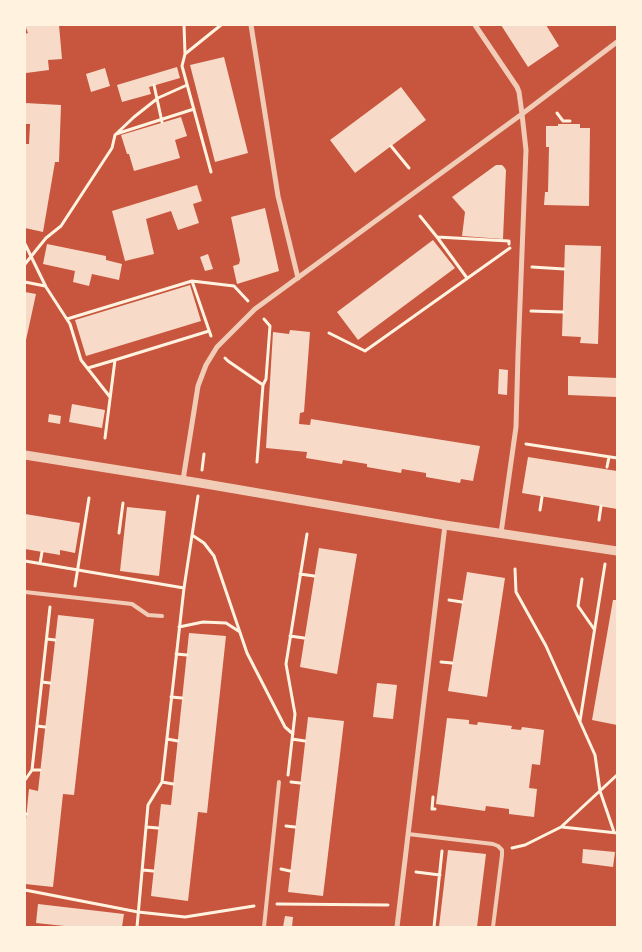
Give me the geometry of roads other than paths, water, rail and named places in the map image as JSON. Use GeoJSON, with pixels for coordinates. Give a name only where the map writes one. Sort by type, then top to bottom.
{"type":"FeatureCollection","features":[{"type":"Feature","properties":{"kind":"street"},"geometry":{"type":"LineString","coordinates":[[252,25],[277,190],[298,278]]}},
{"type":"Feature","properties":{"kind":"street"},"geometry":{"type":"LineString","coordinates":[[475,25],[519,92],[526,150],[516,427],[501,533]]}},
{"type":"Feature","properties":{"kind":"street"},"geometry":{"type":"LineString","coordinates":[[183,480],[198,386],[206,365],[217,347],[255,309],[522,114],[617,42]]}},
{"type":"Feature","properties":{"kind":"street"},"geometry":{"type":"LineString","coordinates":[[25,455],[200,482],[445,525],[612,550]]}},
{"type":"Feature","properties":{"kind":"street"},"geometry":{"type":"LineString","coordinates":[[396,927],[445,525]]}},
{"type":"Feature","properties":{"kind":"lane"},"geometry":{"type":"LineString","coordinates":[[25,592],[132,604],[148,615],[162,616]]}},
{"type":"Feature","properties":{"kind":"lane"},"geometry":{"type":"LineString","coordinates":[[264,927],[279,782]]}},
{"type":"Feature","properties":{"kind":"lane"},"geometry":{"type":"LineString","coordinates":[[408,834],[493,844],[502,850],[493,927]]}}]}
